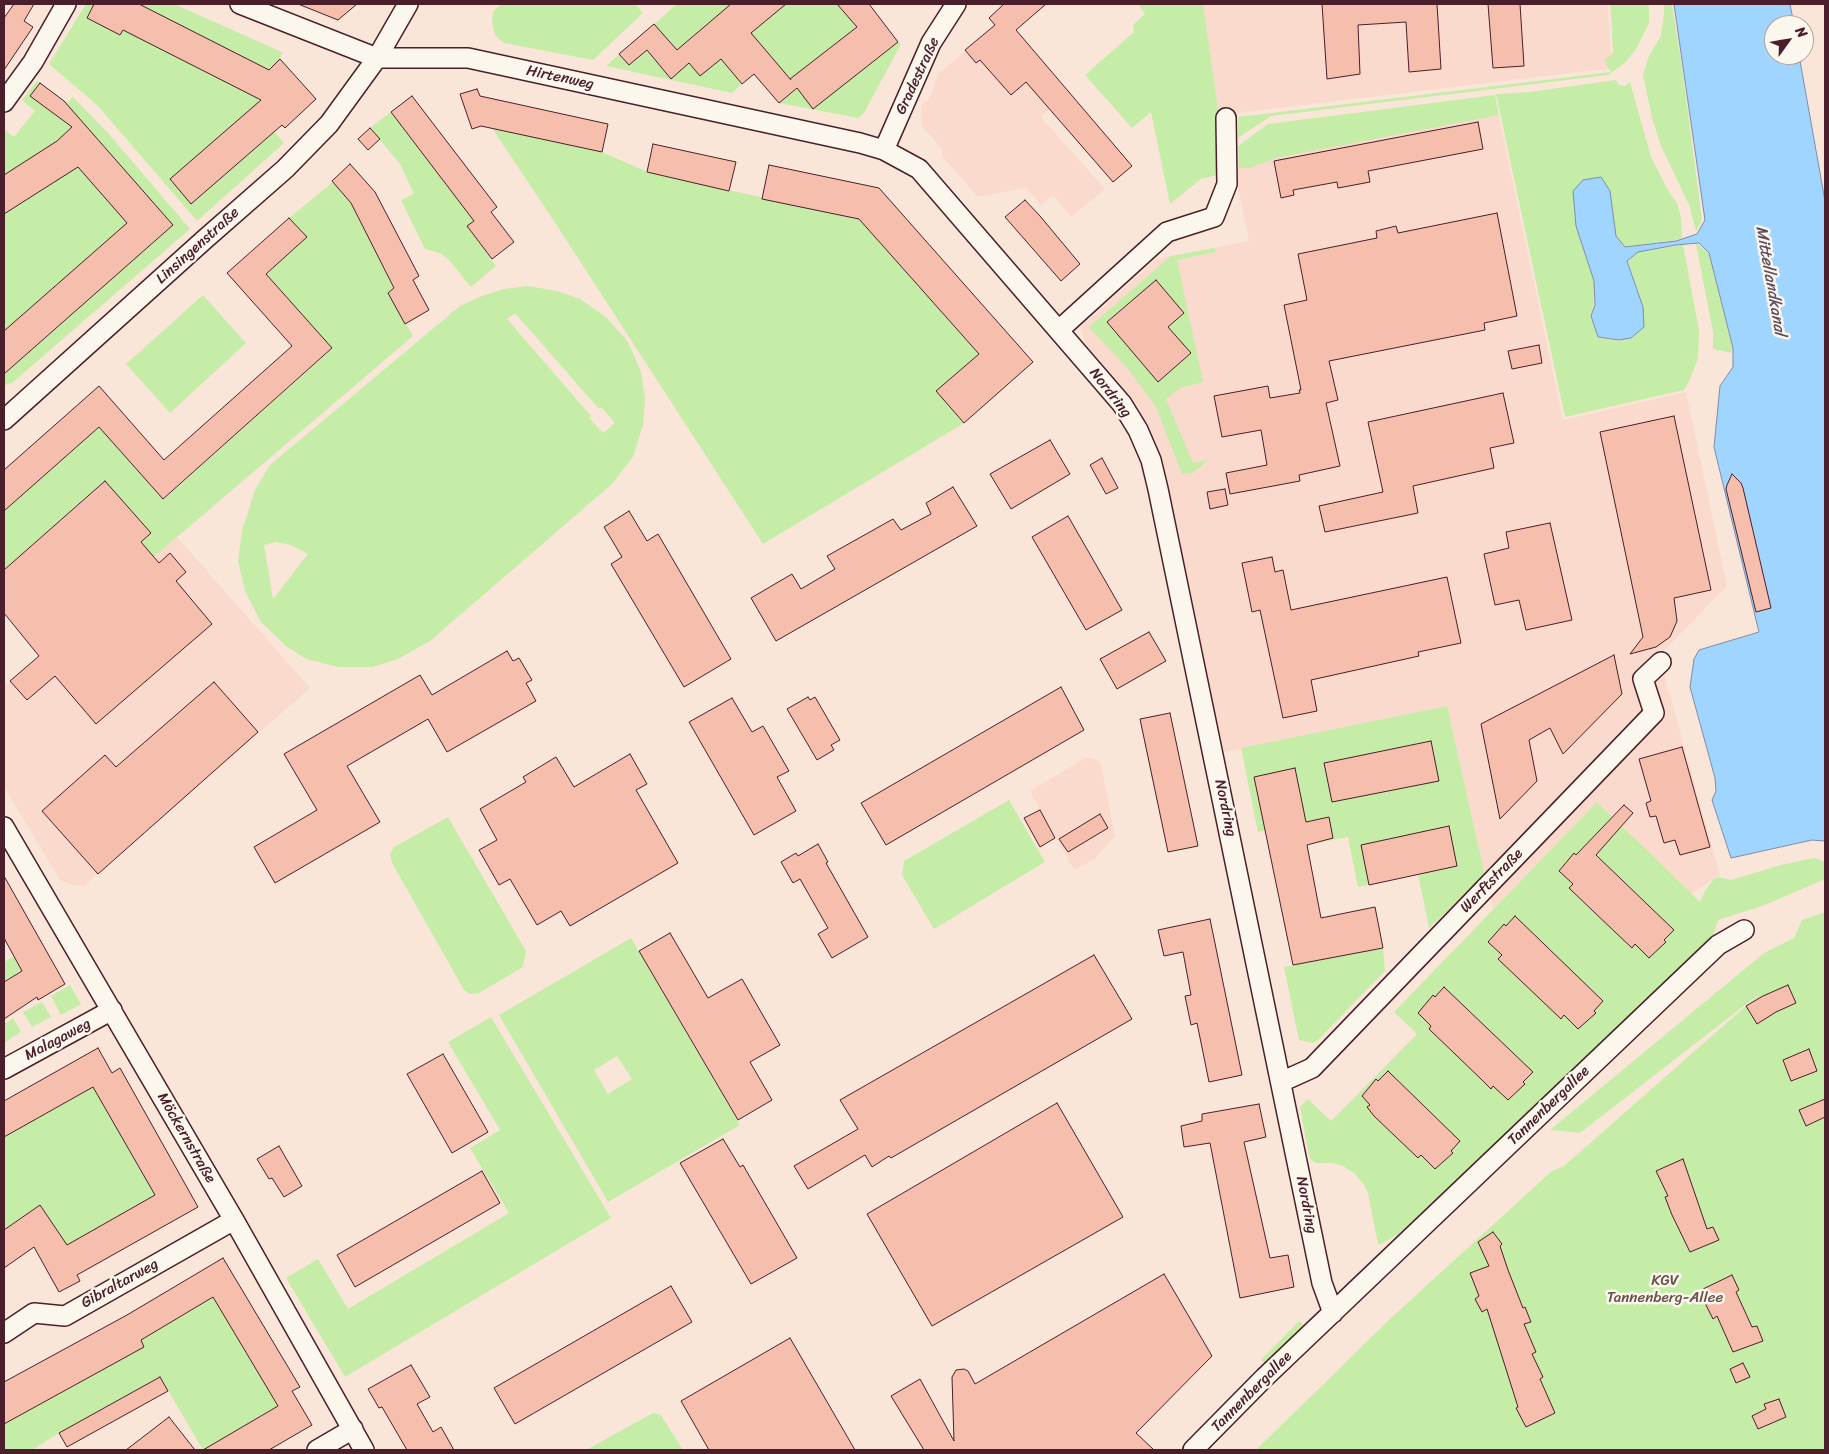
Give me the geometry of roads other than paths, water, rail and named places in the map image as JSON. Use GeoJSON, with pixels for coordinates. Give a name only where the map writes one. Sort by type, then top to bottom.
{"type":"FeatureCollection","features":[{"type":"Feature","properties":{"kind":"street"},"geometry":{"type":"LineString","coordinates":[[4,102],[34,62],[66,4]]}},
{"type":"Feature","properties":{"kind":"street","name":"Hirtenweg"},"geometry":{"type":"LineString","coordinates":[[240,4],[377,58],[468,58],[884,150]]}},
{"type":"Feature","properties":{"kind":"street","name":"Linsingenstraße"},"geometry":{"type":"LineString","coordinates":[[4,420],[285,169],[330,124],[377,58],[408,4]]}},
{"type":"Feature","properties":{"kind":"street","name":"Gradestraße"},"geometry":{"type":"LineString","coordinates":[[884,150],[931,43],[956,4]]}},
{"type":"Feature","properties":{"kind":"street"},"geometry":{"type":"LineString","coordinates":[[1059,330],[1167,232],[1214,217],[1227,184],[1226,118]]}},
{"type":"Feature","properties":{"kind":"street","name":"Nordring"},"geometry":{"type":"LineString","coordinates":[[884,150],[919,168],[1059,330],[1122,404],[1138,430],[1151,460],[1183,605],[1322,1283],[1333,1312]]}},
{"type":"Feature","properties":{"kind":"street","name":"Werftstraße"},"geometry":{"type":"LineString","coordinates":[[1281,1082],[1312,1068],[1654,713],[1643,679],[1661,662]]}},
{"type":"Feature","properties":{"kind":"street","name":"Möckernstraße"},"geometry":{"type":"LineString","coordinates":[[4,827],[234,1220],[364,1450]]}},
{"type":"Feature","properties":{"kind":"street","name":"Tannenbergallee"},"geometry":{"type":"LineString","coordinates":[[1193,1450],[1333,1312],[1718,945],[1744,930]]}},
{"type":"Feature","properties":{"kind":"street","name":"Malagaweg"},"geometry":{"type":"LineString","coordinates":[[4,1069],[112,1010]]}},
{"type":"Feature","properties":{"kind":"street","name":"Gibraltarweg"},"geometry":{"type":"LineString","coordinates":[[4,1333],[34,1313],[65,1316],[234,1220]]}},
{"type":"Feature","properties":{"kind":"street"},"geometry":{"type":"LineString","coordinates":[[317,1450],[353,1430]]}},
{"type":"Feature","properties":{"kind":"water","name":"Mittellandkanal"},"geometry":{"type":"Polygon","coordinates":[[[1674,4],[1790,4],[1792,15],[1764,15],[1764,65],[1801,65],[1825,201],[1825,841],[1812,840],[1731,858],[1712,800],[1716,791],[1715,778],[1690,687],[1694,659],[1699,650],[1759,632],[1714,447],[1720,386],[1733,367],[1733,348],[1709,253],[1699,243],[1638,252],[1627,261],[1643,307],[1644,327],[1631,338],[1619,340],[1598,337],[1591,316],[1595,305],[1594,281],[1576,226],[1573,191],[1583,180],[1601,177],[1610,191],[1616,236],[1625,247],[1676,241],[1697,234],[1705,220],[1674,4]]]}},
{"type":"Feature","properties":{"kind":"park label","name":"KGV Tannenberg-Allee"},"geometry":{"type":"Point","coordinates":[1665,1290]}}]}
